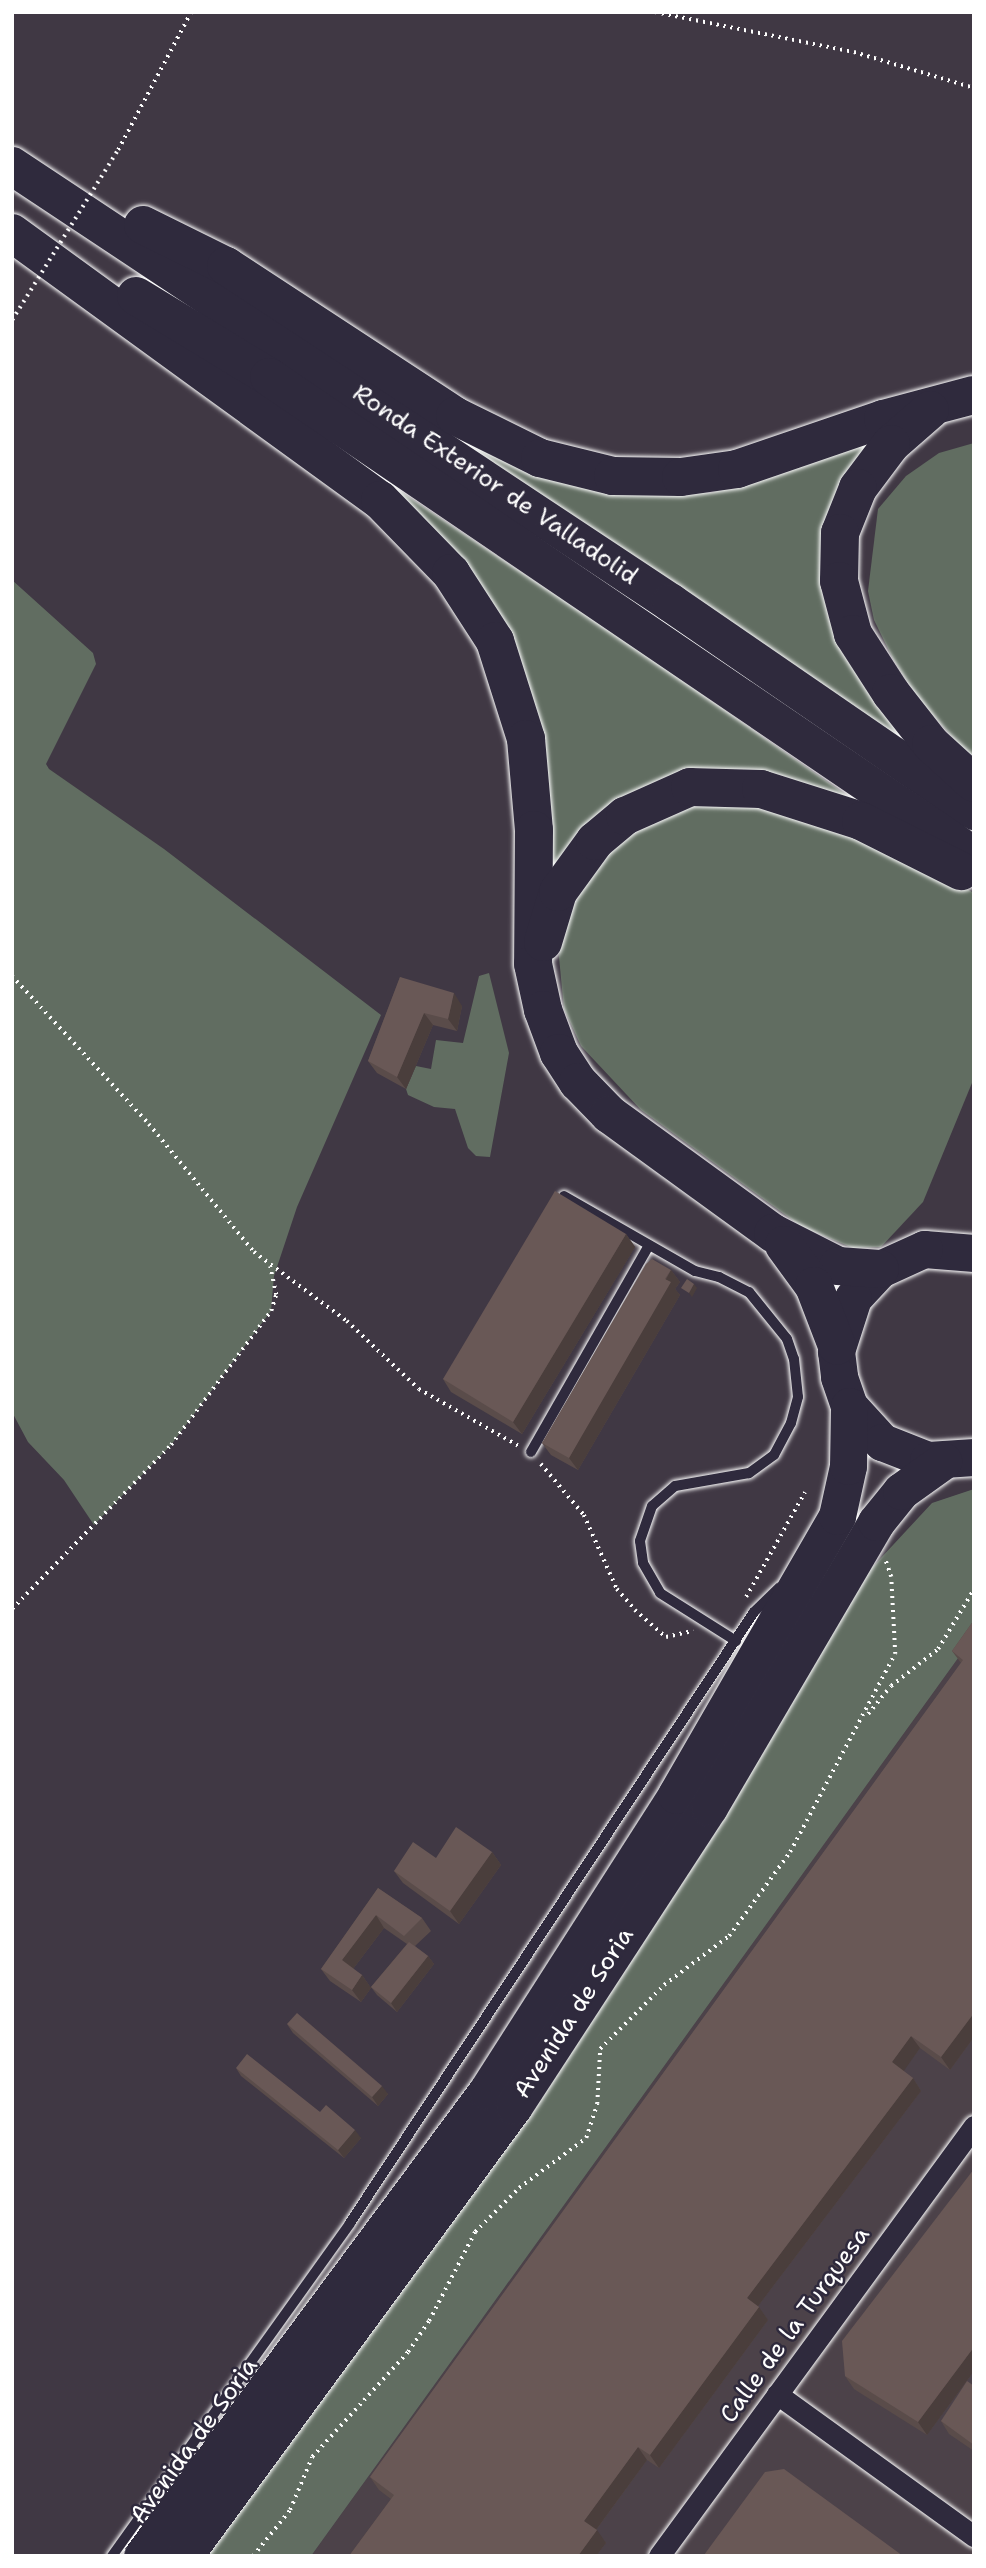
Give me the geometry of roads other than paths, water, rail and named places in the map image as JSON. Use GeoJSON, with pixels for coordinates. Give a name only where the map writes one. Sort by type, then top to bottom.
{"type":"FeatureCollection","features":[{"type":"Feature","properties":{"kind":"highway","name":"Ronda Exterior de Valladolid"},"geometry":{"type":"LineString","coordinates":[[12,166],[59,193],[974,811]]}},
{"type":"Feature","properties":{"kind":"highway"},"geometry":{"type":"LineString","coordinates":[[59,193],[117,212],[226,267],[456,416],[540,458],[613,476],[681,477],[737,469],[883,419],[974,395]]}},
{"type":"Feature","properties":{"kind":"highway","name":"Ronda Exterior de Valladolid"},"geometry":{"type":"LineString","coordinates":[[12,219],[270,377],[974,856]]}},
{"type":"Feature","properties":{"kind":"highway"},"geometry":{"type":"LineString","coordinates":[[12,233],[380,500],[452,573],[495,641],[526,739],[534,830],[532,944],[539,993],[559,1054],[594,1098],[773,1233],[838,1266],[880,1269]]}},
{"type":"Feature","properties":{"kind":"highway"},"geometry":{"type":"LineString","coordinates":[[935,407],[891,444],[858,488],[840,533],[839,581],[853,634],[891,692],[931,744],[974,783]]}},
{"type":"Feature","properties":{"kind":"highway"},"geometry":{"type":"LineString","coordinates":[[539,993],[545,929],[558,892],[575,867],[625,816],[690,787],[761,789],[861,821],[974,877]]}},
{"type":"Feature","properties":{"kind":"highway"},"geometry":{"type":"LineString","coordinates":[[773,1233],[806,1271],[837,1346],[839,1377],[849,1406],[882,1442],[910,1456],[958,1459]]}},
{"type":"Feature","properties":{"kind":"highway"},"geometry":{"type":"LineString","coordinates":[[837,1346],[853,1298],[880,1269],[924,1249],[965,1243]]}},
{"type":"Feature","properties":{"kind":"highway","name":"Avenida de Soria"},"geometry":{"type":"LineString","coordinates":[[142,2556],[487,2091],[676,1795],[837,1516],[848,1466],[849,1406]]}},
{"type":"Feature","properties":{"kind":"highway","name":"Avenida de Soria"},"geometry":{"type":"LineString","coordinates":[[184,2556],[514,2106],[709,1807],[876,1522],[901,1491],[958,1459]]}},
{"type":"Feature","properties":{"kind":"street","name":"Calle de la Turquesa"},"geometry":{"type":"LineString","coordinates":[[659,2556],[974,2126]]}},
{"type":"Feature","properties":{"kind":"street"},"geometry":{"type":"LineString","coordinates":[[777,2394],[974,2536]]}},
{"type":"Feature","properties":{"kind":"lane"},"geometry":{"type":"LineString","coordinates":[[564,1196],[695,1271],[719,1277],[749,1292],[787,1339],[797,1378],[796,1409],[774,1455],[749,1473],[675,1486],[646,1517],[640,1552],[652,1583],[705,1624],[732,1639]]}},
{"type":"Feature","properties":{"kind":"lane"},"geometry":{"type":"LineString","coordinates":[[531,1452],[649,1245]]}},
{"type":"Feature","properties":{"kind":"lane","name":"Avenida de Soria"},"geometry":{"type":"LineString","coordinates":[[112,2556],[350,2223],[732,1639],[754,1612],[779,1588],[805,1573]]}}]}
